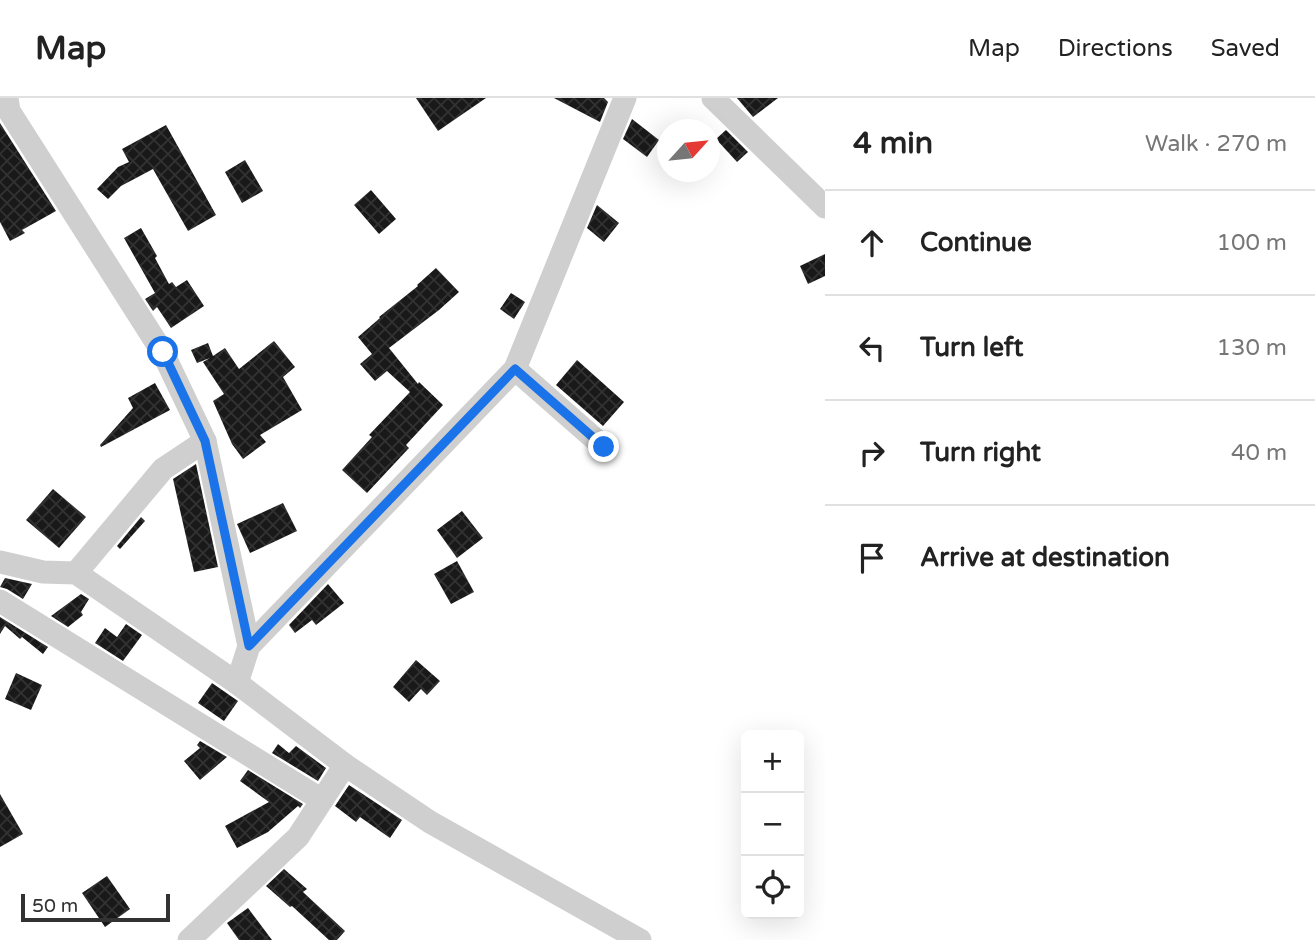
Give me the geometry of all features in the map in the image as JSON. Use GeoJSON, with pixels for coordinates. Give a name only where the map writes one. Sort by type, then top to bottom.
{"type":"FeatureCollection","features":[{"type":"Feature","properties":{"kind":"street"},"geometry":{"type":"LineString","coordinates":[[7,98],[9,111],[163,352],[205,441],[249,646]]}},
{"type":"Feature","properties":{"kind":"street"},"geometry":{"type":"LineString","coordinates":[[237,683],[249,646],[515,369],[625,98]]}},
{"type":"Feature","properties":{"kind":"street"},"geometry":{"type":"LineString","coordinates":[[713,98],[825,207]]}},
{"type":"Feature","properties":{"kind":"street"},"geometry":{"type":"LineString","coordinates":[[515,369],[604,447]]}},
{"type":"Feature","properties":{"kind":"street"},"geometry":{"type":"LineString","coordinates":[[76,573],[163,470],[205,441]]}},
{"type":"Feature","properties":{"kind":"street"},"geometry":{"type":"LineString","coordinates":[[0,562],[43,572],[76,573],[237,683],[345,765],[429,822],[639,940]]}},
{"type":"Feature","properties":{"kind":"street"},"geometry":{"type":"LineString","coordinates":[[0,601],[322,800]]}},
{"type":"Feature","properties":{"kind":"street"},"geometry":{"type":"LineString","coordinates":[[189,940],[298,837],[345,765]]}},
{"type":"Feature","properties":{"kind":"building"},"geometry":{"type":"Polygon","coordinates":[[[416,98],[486,98],[438,131],[416,98]]]}},
{"type":"Feature","properties":{"kind":"building"},"geometry":{"type":"Polygon","coordinates":[[[554,98],[604,98],[608,102],[600,122],[554,98]]]}},
{"type":"Feature","properties":{"kind":"building"},"geometry":{"type":"Polygon","coordinates":[[[737,98],[778,98],[753,117],[737,98]]]}},
{"type":"Feature","properties":{"kind":"building"},"geometry":{"type":"Polygon","coordinates":[[[632,119],[657,138],[657,143],[647,157],[623,139],[632,119]]]}},
{"type":"Feature","properties":{"kind":"building"},"geometry":{"type":"Polygon","coordinates":[[[0,123],[56,211],[22,230],[25,233],[10,241],[0,222],[0,123]]]}},
{"type":"Feature","properties":{"kind":"building"},"geometry":{"type":"Polygon","coordinates":[[[166,125],[216,215],[188,231],[153,169],[121,186],[108,199],[97,189],[118,167],[129,162],[122,149],[166,125]]]}},
{"type":"Feature","properties":{"kind":"building"},"geometry":{"type":"Polygon","coordinates":[[[726,130],[748,152],[737,162],[720,143],[720,135],[726,130]]]}},
{"type":"Feature","properties":{"kind":"building"},"geometry":{"type":"Polygon","coordinates":[[[245,160],[263,191],[242,203],[225,172],[245,160]]]}},
{"type":"Feature","properties":{"kind":"building"},"geometry":{"type":"Polygon","coordinates":[[[371,190],[396,219],[379,234],[354,205],[371,190]]]}},
{"type":"Feature","properties":{"kind":"building"},"geometry":{"type":"Polygon","coordinates":[[[597,205],[619,223],[604,242],[587,228],[597,205]]]}},
{"type":"Feature","properties":{"kind":"building"},"geometry":{"type":"Polygon","coordinates":[[[141,228],[169,284],[172,282],[176,287],[187,280],[204,306],[171,328],[157,307],[153,311],[145,299],[155,293],[124,238],[141,228]]]}},
{"type":"Feature","properties":{"kind":"building"},"geometry":{"type":"Polygon","coordinates":[[[825,254],[825,276],[808,284],[800,266],[825,254]]]}},
{"type":"Feature","properties":{"kind":"building"},"geometry":{"type":"Polygon","coordinates":[[[436,268],[459,292],[389,348],[418,384],[419,382],[443,405],[406,445],[409,448],[367,493],[342,470],[372,437],[369,435],[410,392],[387,371],[375,381],[360,364],[372,354],[358,337],[436,268]]]}},
{"type":"Feature","properties":{"kind":"building"},"geometry":{"type":"Polygon","coordinates":[[[511,293],[525,302],[514,319],[500,309],[511,293]]]}},
{"type":"Feature","properties":{"kind":"building"},"geometry":{"type":"Polygon","coordinates":[[[274,341],[295,367],[283,377],[302,410],[260,435],[266,442],[243,459],[232,444],[213,401],[224,394],[203,362],[210,358],[197,363],[191,350],[208,343],[213,356],[225,348],[239,369],[274,341]]]}},
{"type":"Feature","properties":{"kind":"building"},"geometry":{"type":"Polygon","coordinates":[[[577,360],[624,402],[603,426],[556,385],[577,360]]]}},
{"type":"Feature","properties":{"kind":"building"},"geometry":{"type":"Polygon","coordinates":[[[155,383],[170,410],[101,447],[133,408],[128,398],[155,383]]]}},
{"type":"Feature","properties":{"kind":"building"},"geometry":{"type":"Polygon","coordinates":[[[196,464],[218,567],[194,572],[173,479],[196,464]]]}},
{"type":"Feature","properties":{"kind":"building"},"geometry":{"type":"Polygon","coordinates":[[[53,489],[86,517],[59,548],[26,520],[53,489]]]}},
{"type":"Feature","properties":{"kind":"building"},"geometry":{"type":"Polygon","coordinates":[[[283,503],[297,531],[250,553],[237,524],[283,503]]]}},
{"type":"Feature","properties":{"kind":"building"},"geometry":{"type":"Polygon","coordinates":[[[462,511],[483,538],[457,558],[437,530],[462,511]]]}},
{"type":"Feature","properties":{"kind":"building"},"geometry":{"type":"Polygon","coordinates":[[[141,517],[145,521],[120,549],[117,546],[141,517]]]}},
{"type":"Feature","properties":{"kind":"building"},"geometry":{"type":"Polygon","coordinates":[[[457,561],[474,592],[451,604],[434,574],[457,561]]]}},
{"type":"Feature","properties":{"kind":"building"},"geometry":{"type":"Polygon","coordinates":[[[5,578],[32,584],[23,599],[0,587],[5,578]]]}},
{"type":"Feature","properties":{"kind":"building"},"geometry":{"type":"Polygon","coordinates":[[[328,584],[344,603],[316,625],[312,620],[295,633],[289,625],[328,584]]]}},
{"type":"Feature","properties":{"kind":"building"},"geometry":{"type":"Polygon","coordinates":[[[81,594],[89,599],[81,612],[83,615],[68,627],[51,616],[81,594]]]}},
{"type":"Feature","properties":{"kind":"building"},"geometry":{"type":"Polygon","coordinates":[[[0,617],[48,647],[43,654],[5,626],[0,634],[0,617]]]}},
{"type":"Feature","properties":{"kind":"building"},"geometry":{"type":"Polygon","coordinates":[[[126,624],[142,635],[123,661],[95,643],[105,628],[117,637],[126,624]]]}},
{"type":"Feature","properties":{"kind":"building"},"geometry":{"type":"Polygon","coordinates":[[[416,660],[440,681],[427,695],[421,689],[409,702],[393,687],[416,660]]]}},
{"type":"Feature","properties":{"kind":"building"},"geometry":{"type":"Polygon","coordinates":[[[16,673],[42,685],[31,710],[5,699],[16,673]]]}},
{"type":"Feature","properties":{"kind":"building"},"geometry":{"type":"Polygon","coordinates":[[[212,683],[238,701],[224,721],[198,703],[212,683]]]}},
{"type":"Feature","properties":{"kind":"building"},"geometry":{"type":"Polygon","coordinates":[[[200,741],[227,757],[200,780],[184,761],[200,748],[197,745],[200,741]]]}},
{"type":"Feature","properties":{"kind":"building"},"geometry":{"type":"Polygon","coordinates":[[[278,744],[289,753],[296,746],[326,768],[318,781],[272,753],[278,744]]]}},
{"type":"Feature","properties":{"kind":"building"},"geometry":{"type":"Polygon","coordinates":[[[248,770],[303,804],[268,832],[237,848],[225,826],[269,802],[240,781],[248,770]]]}},
{"type":"Feature","properties":{"kind":"building"},"geometry":{"type":"Polygon","coordinates":[[[349,785],[402,820],[390,838],[360,817],[356,822],[335,806],[349,785]]]}},
{"type":"Feature","properties":{"kind":"building"},"geometry":{"type":"Polygon","coordinates":[[[0,794],[23,834],[0,847],[0,794]]]}},
{"type":"Feature","properties":{"kind":"building"},"geometry":{"type":"Polygon","coordinates":[[[284,869],[307,889],[303,892],[345,931],[337,940],[329,940],[266,886],[284,869]]]}},
{"type":"Feature","properties":{"kind":"building"},"geometry":{"type":"Polygon","coordinates":[[[107,876],[130,909],[105,927],[82,893],[107,876]]]}},
{"type":"Feature","properties":{"kind":"building"},"geometry":{"type":"Polygon","coordinates":[[[248,908],[272,940],[239,940],[227,923],[248,908]]]}},
{"type":"Feature","properties":{"kind":"route"},"geometry":{"type":"LineString","coordinates":[[163,352],[205,441],[249,646],[515,369],[604,447]]}}]}
